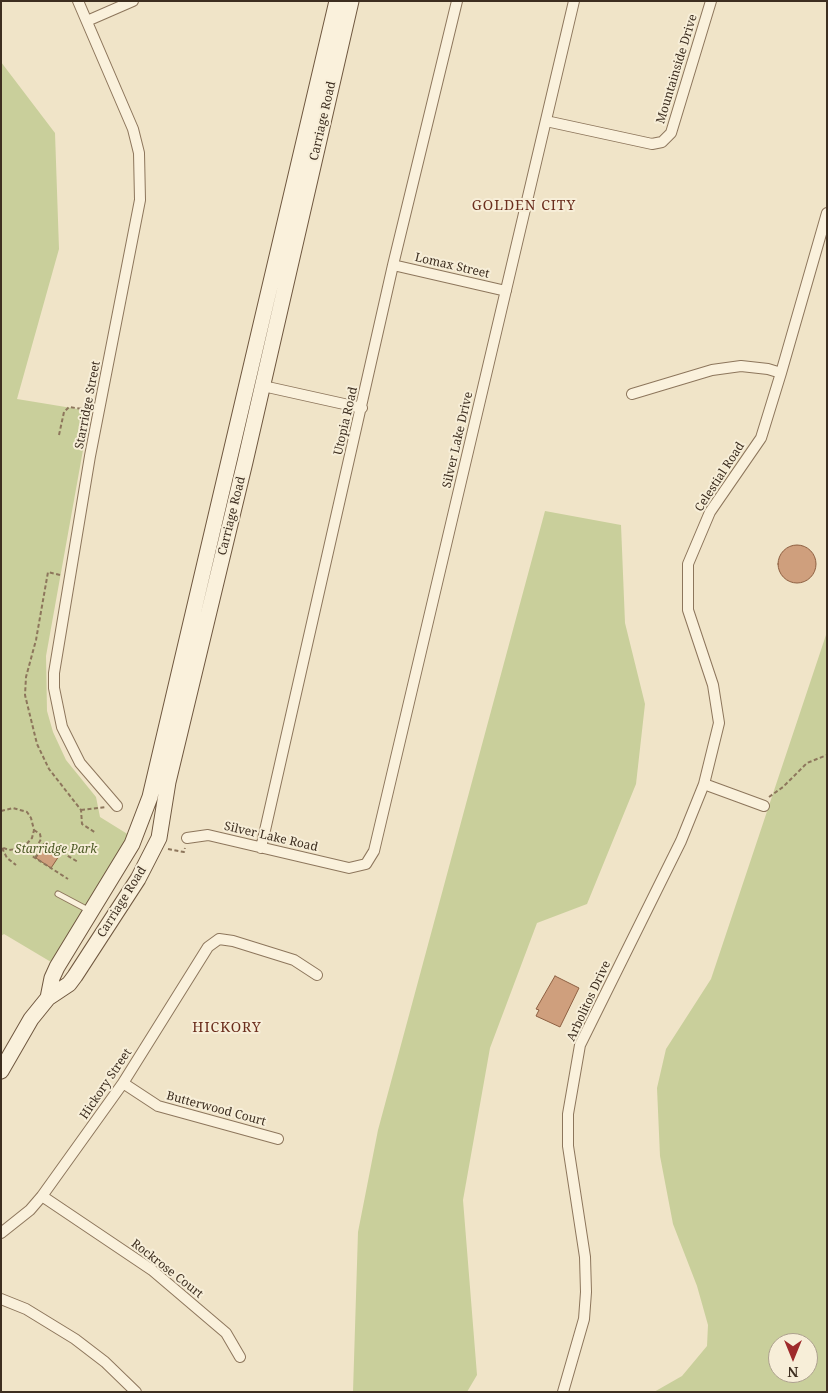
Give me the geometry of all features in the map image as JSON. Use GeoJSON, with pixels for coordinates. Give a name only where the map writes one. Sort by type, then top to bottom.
{"type":"FeatureCollection","features":[{"type":"Feature","properties":{"kind":"street","name":"Starridge Street"},"geometry":{"type":"LineString","coordinates":[[78,1],[133,129],[139,153],[140,200],[99,412],[54,672],[54,688],[62,727],[80,763],[118,806]]}},
{"type":"Feature","properties":{"kind":"street"},"geometry":{"type":"LineString","coordinates":[[87,21],[133,1]]}},
{"type":"Feature","properties":{"kind":"street","name":"Carriage Road"},"geometry":{"type":"LineString","coordinates":[[1,1071],[31,1019],[48,998],[69,984],[138,879],[159,838],[164,770],[297,202],[337,1]]}},
{"type":"Feature","properties":{"kind":"street","name":"Carriage Road"},"geometry":{"type":"LineString","coordinates":[[297,202],[351,1]]}},
{"type":"Feature","properties":{"kind":"street","name":"Utopia Road"},"geometry":{"type":"LineString","coordinates":[[261,848],[394,265],[457,1]]}},
{"type":"Feature","properties":{"kind":"street","name":"Silver Lake Drive"},"geometry":{"type":"LineString","coordinates":[[349,868],[366,864],[374,851],[574,1]]}},
{"type":"Feature","properties":{"kind":"street","name":"Mountainside Drive"},"geometry":{"type":"LineString","coordinates":[[546,121],[652,144],[662,142],[671,133],[711,1]]}},
{"type":"Feature","properties":{"kind":"street","name":"Celestial Road"},"geometry":{"type":"LineString","coordinates":[[704,784],[719,723],[713,685],[688,610],[688,564],[710,512],[761,438],[782,373],[827,213]]}},
{"type":"Feature","properties":{"kind":"street","name":"Lomax Street"},"geometry":{"type":"LineString","coordinates":[[394,265],[506,291]]}},
{"type":"Feature","properties":{"kind":"street"},"geometry":{"type":"LineString","coordinates":[[632,394],[712,370],[735,367],[768,369],[782,373]]}},
{"type":"Feature","properties":{"kind":"street"},"geometry":{"type":"LineString","coordinates":[[255,384],[362,408]]}},
{"type":"Feature","properties":{"kind":"street","name":"Carriage Road"},"geometry":{"type":"LineString","coordinates":[[48,998],[52,978],[57,967],[132,844],[150,797],[164,770]]}},
{"type":"Feature","properties":{"kind":"street"},"geometry":{"type":"LineString","coordinates":[[704,784],[761,805]]}},
{"type":"Feature","properties":{"kind":"street","name":"Arbolitos Drive"},"geometry":{"type":"LineString","coordinates":[[563,1392],[584,1319],[586,1292],[584,1257],[568,1146],[568,1114],[580,1045],[681,841],[704,784]]}},
{"type":"Feature","properties":{"kind":"street","name":"Silver Lake Road"},"geometry":{"type":"LineString","coordinates":[[187,838],[208,835],[349,868]]}},
{"type":"Feature","properties":{"kind":"street"},"geometry":{"type":"LineString","coordinates":[[90,912],[109,922]]}},
{"type":"Feature","properties":{"kind":"street","name":"Hickory Street"},"geometry":{"type":"LineString","coordinates":[[1,1233],[30,1210],[42,1196],[123,1083],[208,948],[219,939],[234,941],[294,960],[317,975]]}},
{"type":"Feature","properties":{"kind":"street","name":"Butterwood Court"},"geometry":{"type":"LineString","coordinates":[[123,1083],[158,1106],[278,1140]]}},
{"type":"Feature","properties":{"kind":"street","name":"Rockrose Court"},"geometry":{"type":"LineString","coordinates":[[42,1196],[152,1270],[226,1333],[240,1357]]}},
{"type":"Feature","properties":{"kind":"street"},"geometry":{"type":"LineString","coordinates":[[1,1298],[26,1308],[75,1339],[104,1362],[136,1392]]}},
{"type":"Feature","properties":{"kind":"lane"},"geometry":{"type":"LineString","coordinates":[[58,894],[90,912]]}},
{"type":"Feature","properties":{"kind":"path"},"geometry":{"type":"LineString","coordinates":[[59,435],[64,412],[69,407],[99,412]]}},
{"type":"Feature","properties":{"kind":"path"},"geometry":{"type":"LineString","coordinates":[[761,805],[762,794],[770,797],[784,787],[807,763],[827,755]]}},
{"type":"Feature","properties":{"kind":"path"},"geometry":{"type":"LineString","coordinates":[[1,811],[13,808],[27,812],[31,818],[34,830],[32,838],[23,848],[9,850],[2,848]]}},
{"type":"Feature","properties":{"kind":"path"},"geometry":{"type":"LineString","coordinates":[[80,810],[100,808]]}},
{"type":"Feature","properties":{"kind":"path"},"geometry":{"type":"LineString","coordinates":[[34,830],[41,836],[32,856],[68,879]]}},
{"type":"Feature","properties":{"kind":"path"},"geometry":{"type":"LineString","coordinates":[[163,848],[184,852],[187,838]]}},
{"type":"Feature","properties":{"kind":"path"},"geometry":{"type":"LineString","coordinates":[[35,858],[45,842],[78,862]]}},
{"type":"Feature","properties":{"kind":"path"},"geometry":{"type":"LineString","coordinates":[[2,848],[7,858],[16,865]]}},
{"type":"Feature","properties":{"kind":"green space","name":"Starridge Park"},"geometry":{"type":"Polygon","coordinates":[[[1,62],[55,133],[59,249],[17,399],[90,411],[46,656],[47,711],[53,732],[66,760],[96,797],[100,817],[129,835],[51,962],[4,934],[1,936],[1,62]]]}},
{"type":"Feature","properties":{"kind":"green space"},"geometry":{"type":"Polygon","coordinates":[[[545,511],[621,525],[625,623],[645,704],[636,784],[587,904],[537,923],[490,1048],[463,1200],[477,1375],[467,1392],[353,1392],[358,1232],[378,1130],[545,511]]]}},
{"type":"Feature","properties":{"kind":"green space"},"geometry":{"type":"Polygon","coordinates":[[[827,632],[827,1392],[654,1392],[682,1376],[707,1346],[708,1325],[697,1286],[673,1224],[660,1156],[657,1088],[666,1049],[711,979],[827,632]]]}},
{"type":"Feature","properties":{"kind":"building"},"geometry":{"type":"Polygon","coordinates":[[[797,545],[804,546],[810,551],[815,557],[815,571],[810,577],[804,582],[797,583],[790,582],[784,577],[779,571],[778,564],[779,557],[784,551],[790,546],[797,545]]]}},
{"type":"Feature","properties":{"kind":"building"},"geometry":{"type":"Polygon","coordinates":[[[45,843],[61,853],[51,868],[36,858],[45,843]]]}},
{"type":"Feature","properties":{"kind":"building"},"geometry":{"type":"Polygon","coordinates":[[[555,976],[579,988],[560,1027],[536,1016],[539,1010],[536,1009],[555,976]]]}},
{"type":"Feature","properties":{"kind":"district","name":"GOLDEN CITY"},"geometry":{"type":"Point","coordinates":[524,206]}},
{"type":"Feature","properties":{"kind":"district","name":"HICKORY"},"geometry":{"type":"Point","coordinates":[227,1028]}}]}
